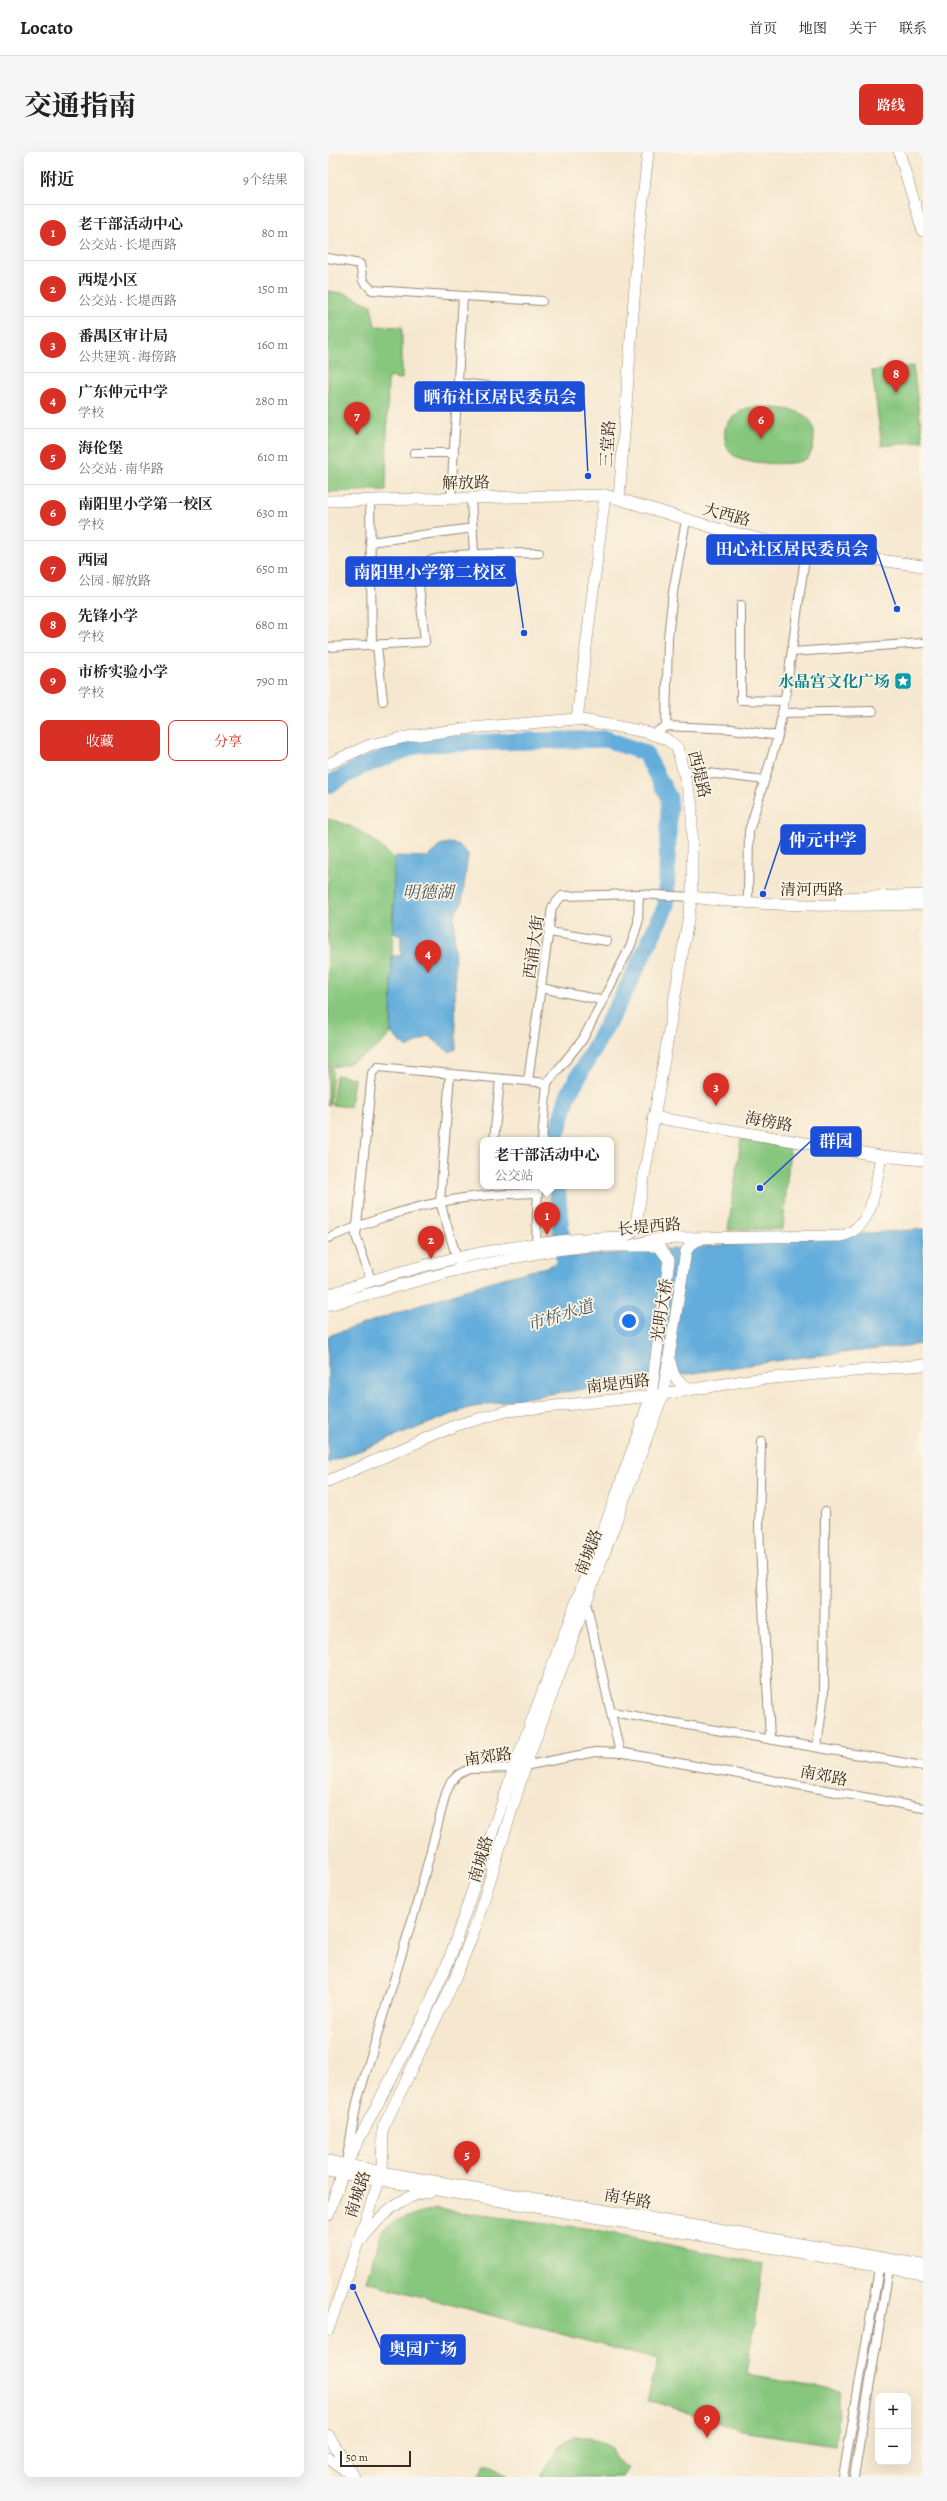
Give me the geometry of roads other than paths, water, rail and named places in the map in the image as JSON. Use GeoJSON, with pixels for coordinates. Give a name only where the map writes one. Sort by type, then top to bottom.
{"type":"FeatureCollection","features":[{"type":"Feature","properties":{"kind":"street","name":"三堂路"},"geometry":{"type":"LineString","coordinates":[[619,499],[638,246],[648,152]]}},
{"type":"Feature","properties":{"kind":"street"},"geometry":{"type":"LineString","coordinates":[[899,152],[923,231]]}},
{"type":"Feature","properties":{"kind":"street"},"geometry":{"type":"LineString","coordinates":[[328,258],[360,264],[363,281],[372,290],[542,301]]}},
{"type":"Feature","properties":{"kind":"street"},"geometry":{"type":"LineString","coordinates":[[451,498],[463,296]]}},
{"type":"Feature","properties":{"kind":"street"},"geometry":{"type":"LineString","coordinates":[[458,383],[542,391]]}},
{"type":"Feature","properties":{"kind":"street"},"geometry":{"type":"LineString","coordinates":[[414,452],[454,453]]}},
{"type":"Feature","properties":{"kind":"street"},"geometry":{"type":"LineString","coordinates":[[576,719],[605,495],[619,499]]}},
{"type":"Feature","properties":{"kind":"street","name":"解放路"},"geometry":{"type":"LineString","coordinates":[[328,500],[605,495]]}},
{"type":"Feature","properties":{"kind":"street"},"geometry":{"type":"LineString","coordinates":[[471,498],[474,554]]}},
{"type":"Feature","properties":{"kind":"street","name":"大西路"},"geometry":{"type":"LineString","coordinates":[[619,499],[686,520],[806,550],[923,566]]}},
{"type":"Feature","properties":{"kind":"street"},"geometry":{"type":"LineString","coordinates":[[370,500],[370,542],[375,646],[383,701]]}},
{"type":"Feature","properties":{"kind":"street"},"geometry":{"type":"LineString","coordinates":[[666,726],[668,638],[673,592],[686,520]]}},
{"type":"Feature","properties":{"kind":"street"},"geometry":{"type":"LineString","coordinates":[[370,542],[473,528]]}},
{"type":"Feature","properties":{"kind":"street"},"geometry":{"type":"LineString","coordinates":[[748,899],[749,831],[778,736],[792,652],[806,550]]}},
{"type":"Feature","properties":{"kind":"street"},"geometry":{"type":"LineString","coordinates":[[328,647],[375,646],[424,642],[417,566],[426,561],[474,554],[539,553]]}},
{"type":"Feature","properties":{"kind":"street"},"geometry":{"type":"LineString","coordinates":[[741,605],[741,700],[784,701]]}},
{"type":"Feature","properties":{"kind":"street"},"geometry":{"type":"LineString","coordinates":[[792,652],[923,643]]}},
{"type":"Feature","properties":{"kind":"street"},"geometry":{"type":"LineString","coordinates":[[782,713],[873,711]]}},
{"type":"Feature","properties":{"kind":"street","name":"西堤路"},"geometry":{"type":"LineString","coordinates":[[328,764],[370,744],[412,736],[472,728],[576,719],[653,734],[669,741],[677,747],[692,805],[692,897],[653,1118],[637,1219]]}},
{"type":"Feature","properties":{"kind":"street"},"geometry":{"type":"LineString","coordinates":[[653,734],[666,726],[733,729],[778,736]]}},
{"type":"Feature","properties":{"kind":"street"},"geometry":{"type":"LineString","coordinates":[[684,770],[764,780]]}},
{"type":"Feature","properties":{"kind":"street"},"geometry":{"type":"LineString","coordinates":[[542,1137],[547,1083],[583,1039],[631,945],[638,922],[638,894]]}},
{"type":"Feature","properties":{"kind":"street","name":"西涌大街"},"geometry":{"type":"LineString","coordinates":[[528,1081],[552,907],[562,896],[638,894],[692,897]]}},
{"type":"Feature","properties":{"kind":"street","name":"清河西路"},"geometry":{"type":"LineString","coordinates":[[692,897],[812,900],[923,895]]}},
{"type":"Feature","properties":{"kind":"street","name":"清河西路"},"geometry":{"type":"LineString","coordinates":[[692,897],[748,904],[809,906],[923,904]]}},
{"type":"Feature","properties":{"kind":"street"},"geometry":{"type":"LineString","coordinates":[[549,932],[607,941]]}},
{"type":"Feature","properties":{"kind":"street"},"geometry":{"type":"LineString","coordinates":[[541,988],[602,1000]]}},
{"type":"Feature","properties":{"kind":"street"},"geometry":{"type":"LineString","coordinates":[[371,1280],[356,1236],[372,1073],[378,1067],[547,1083]]}},
{"type":"Feature","properties":{"kind":"street"},"geometry":{"type":"LineString","coordinates":[[450,1074],[440,1202],[458,1264]]}},
{"type":"Feature","properties":{"kind":"street"},"geometry":{"type":"LineString","coordinates":[[494,1137],[500,1078]]}},
{"type":"Feature","properties":{"kind":"street","name":"海傍路"},"geometry":{"type":"LineString","coordinates":[[653,1118],[880,1156]]}},
{"type":"Feature","properties":{"kind":"street"},"geometry":{"type":"LineString","coordinates":[[880,1156],[923,1160]]}},
{"type":"Feature","properties":{"kind":"street","name":"长堤西路"},"geometry":{"type":"LineString","coordinates":[[588,1242],[630,1246],[701,1238],[809,1238],[850,1234],[863,1224],[870,1209],[880,1156]]}},
{"type":"Feature","properties":{"kind":"street"},"geometry":{"type":"LineString","coordinates":[[489,1189],[489,1195]]}},
{"type":"Feature","properties":{"kind":"street"},"geometry":{"type":"LineString","coordinates":[[328,1238],[357,1227],[440,1202],[538,1189],[543,1245]]}},
{"type":"Feature","properties":{"kind":"street","name":"长堤西路"},"geometry":{"type":"LineString","coordinates":[[328,1295],[371,1280],[458,1264],[543,1245],[588,1242],[628,1235],[635,1229],[637,1219]]}},
{"type":"Feature","properties":{"kind":"street","name":"光明大桥"},"geometry":{"type":"LineString","coordinates":[[637,1219],[645,1235],[657,1243],[668,1256],[670,1264],[651,1396]]}},
{"type":"Feature","properties":{"kind":"street","name":"光明大桥"},"geometry":{"type":"LineString","coordinates":[[664,1389],[686,1251],[692,1243],[701,1238]]}},
{"type":"Feature","properties":{"kind":"street","name":"长堤西路"},"geometry":{"type":"LineString","coordinates":[[328,1305],[458,1264]]}},
{"type":"Feature","properties":{"kind":"street"},"geometry":{"type":"LineString","coordinates":[[669,1356],[672,1373],[678,1382],[693,1389]]}},
{"type":"Feature","properties":{"kind":"street","name":"南堤西路"},"geometry":{"type":"LineString","coordinates":[[328,1481],[480,1417],[507,1412],[651,1396],[664,1389],[693,1389],[750,1380],[923,1365]]}},
{"type":"Feature","properties":{"kind":"street","name":"南城路"},"geometry":{"type":"LineString","coordinates":[[328,2337],[329,2326],[381,2176],[383,2128],[466,1954],[526,1764],[664,1389]]}},
{"type":"Feature","properties":{"kind":"street","name":"南城路"},"geometry":{"type":"LineString","coordinates":[[328,2215],[344,2169],[442,1978],[457,1941],[514,1768],[615,1499],[651,1396]]}},
{"type":"Feature","properties":{"kind":"street"},"geometry":{"type":"LineString","coordinates":[[761,1441],[759,1527],[770,1739]]}},
{"type":"Feature","properties":{"kind":"street"},"geometry":{"type":"LineString","coordinates":[[817,1747],[824,1694],[825,1512]]}},
{"type":"Feature","properties":{"kind":"street"},"geometry":{"type":"LineString","coordinates":[[586,1602],[612,1712],[620,1753]]}},
{"type":"Feature","properties":{"kind":"street"},"geometry":{"type":"LineString","coordinates":[[612,1712],[923,1766]]}},
{"type":"Feature","properties":{"kind":"street","name":"南郊路"},"geometry":{"type":"LineString","coordinates":[[344,2169],[357,2102],[416,1907],[446,1793],[451,1782],[459,1774],[469,1769],[514,1768],[526,1764],[595,1752],[620,1753],[923,1808]]}},
{"type":"Feature","properties":{"kind":"street","name":"南华路"},"geometry":{"type":"LineString","coordinates":[[328,2161],[344,2169],[885,2263],[923,2274]]}},
{"type":"Feature","properties":{"kind":"street","name":"南华路"},"geometry":{"type":"LineString","coordinates":[[328,2171],[344,2169]]}},
{"type":"Feature","properties":{"kind":"street","name":"南华路"},"geometry":{"type":"LineString","coordinates":[[381,2176],[437,2190],[885,2263],[923,2265]]}},
{"type":"Feature","properties":{"kind":"street"},"geometry":{"type":"LineString","coordinates":[[356,2248],[378,2219],[398,2202],[424,2192],[437,2190]]}},
{"type":"Feature","properties":{"kind":"street"},"geometry":{"type":"LineString","coordinates":[[843,2477],[885,2263]]}},
{"type":"Feature","properties":{"kind":"street"},"geometry":{"type":"LineString","coordinates":[[854,2477],[885,2263]]}},
{"type":"Feature","properties":{"kind":"street"},"geometry":{"type":"LineString","coordinates":[[328,2434],[355,2477]]}},
{"type":"Feature","properties":{"kind":"street"},"geometry":{"type":"LineString","coordinates":[[328,2458],[355,2477]]}},
{"type":"Feature","properties":{"kind":"water","name":"明德湖"},"geometry":{"type":"Polygon","coordinates":[[[449,843],[457,844],[468,854],[462,902],[454,915],[456,1049],[449,1052],[429,1036],[407,1048],[391,1033],[392,956],[401,956],[401,936],[393,933],[394,859],[396,856],[429,857],[440,845],[449,843]]]}},
{"type":"Feature","properties":{"kind":"water","name":"市桥水道"},"geometry":{"type":"Polygon","coordinates":[[[923,1229],[923,1344],[803,1357],[523,1398],[468,1408],[328,1463],[328,1336],[492,1281],[550,1266],[558,1262],[558,1258],[923,1229]]]}},
{"type":"Feature","properties":{"kind":"waterway"},"geometry":{"type":"LineString","coordinates":[[328,785],[360,767],[420,744],[606,739],[645,753],[669,798],[666,906],[627,988],[568,1095],[556,1137]]}},
{"type":"Feature","properties":{"kind":"waterway"},"geometry":{"type":"LineString","coordinates":[[557,1189],[564,1263],[573,1277]]}},
{"type":"Feature","properties":{"kind":"place","name":"先锋小学"},"geometry":{"type":"Point","coordinates":[896,393]}},
{"type":"Feature","properties":{"kind":"place","name":"西园"},"geometry":{"type":"Point","coordinates":[357,435]}},
{"type":"Feature","properties":{"kind":"place","name":"南阳里小学第一校区"},"geometry":{"type":"Point","coordinates":[761,439]}},
{"type":"Feature","properties":{"kind":"place","name":"晒布社区居民委员会"},"geometry":{"type":"Point","coordinates":[588,476]}},
{"type":"Feature","properties":{"kind":"place","name":"田心社区居民委员会"},"geometry":{"type":"Point","coordinates":[897,609]}},
{"type":"Feature","properties":{"kind":"place","name":"南阳里小学第二校区"},"geometry":{"type":"Point","coordinates":[524,633]}},
{"type":"Feature","properties":{"kind":"place","name":"水晶宫文化广场"},"geometry":{"type":"Point","coordinates":[903,681]}},
{"type":"Feature","properties":{"kind":"place","name":"仲元中学"},"geometry":{"type":"Point","coordinates":[763,894]}},
{"type":"Feature","properties":{"kind":"place","name":"广东仲元中学"},"geometry":{"type":"Point","coordinates":[428,973]}},
{"type":"Feature","properties":{"kind":"place","name":"番禺区审计局"},"geometry":{"type":"Point","coordinates":[716,1106]}},
{"type":"Feature","properties":{"kind":"place","name":"群园"},"geometry":{"type":"Point","coordinates":[760,1188]}},
{"type":"Feature","properties":{"kind":"place","name":"老干部活动中心"},"geometry":{"type":"Point","coordinates":[547,1235]}},
{"type":"Feature","properties":{"kind":"place","name":"西堤小区"},"geometry":{"type":"Point","coordinates":[431,1259]}},
{"type":"Feature","properties":{"kind":"place","name":"海伦堡"},"geometry":{"type":"Point","coordinates":[467,2174]}},
{"type":"Feature","properties":{"kind":"place","name":"奥园广场"},"geometry":{"type":"Point","coordinates":[353,2287]}},
{"type":"Feature","properties":{"kind":"place","name":"市桥实验小学"},"geometry":{"type":"Point","coordinates":[707,2438]}}]}
